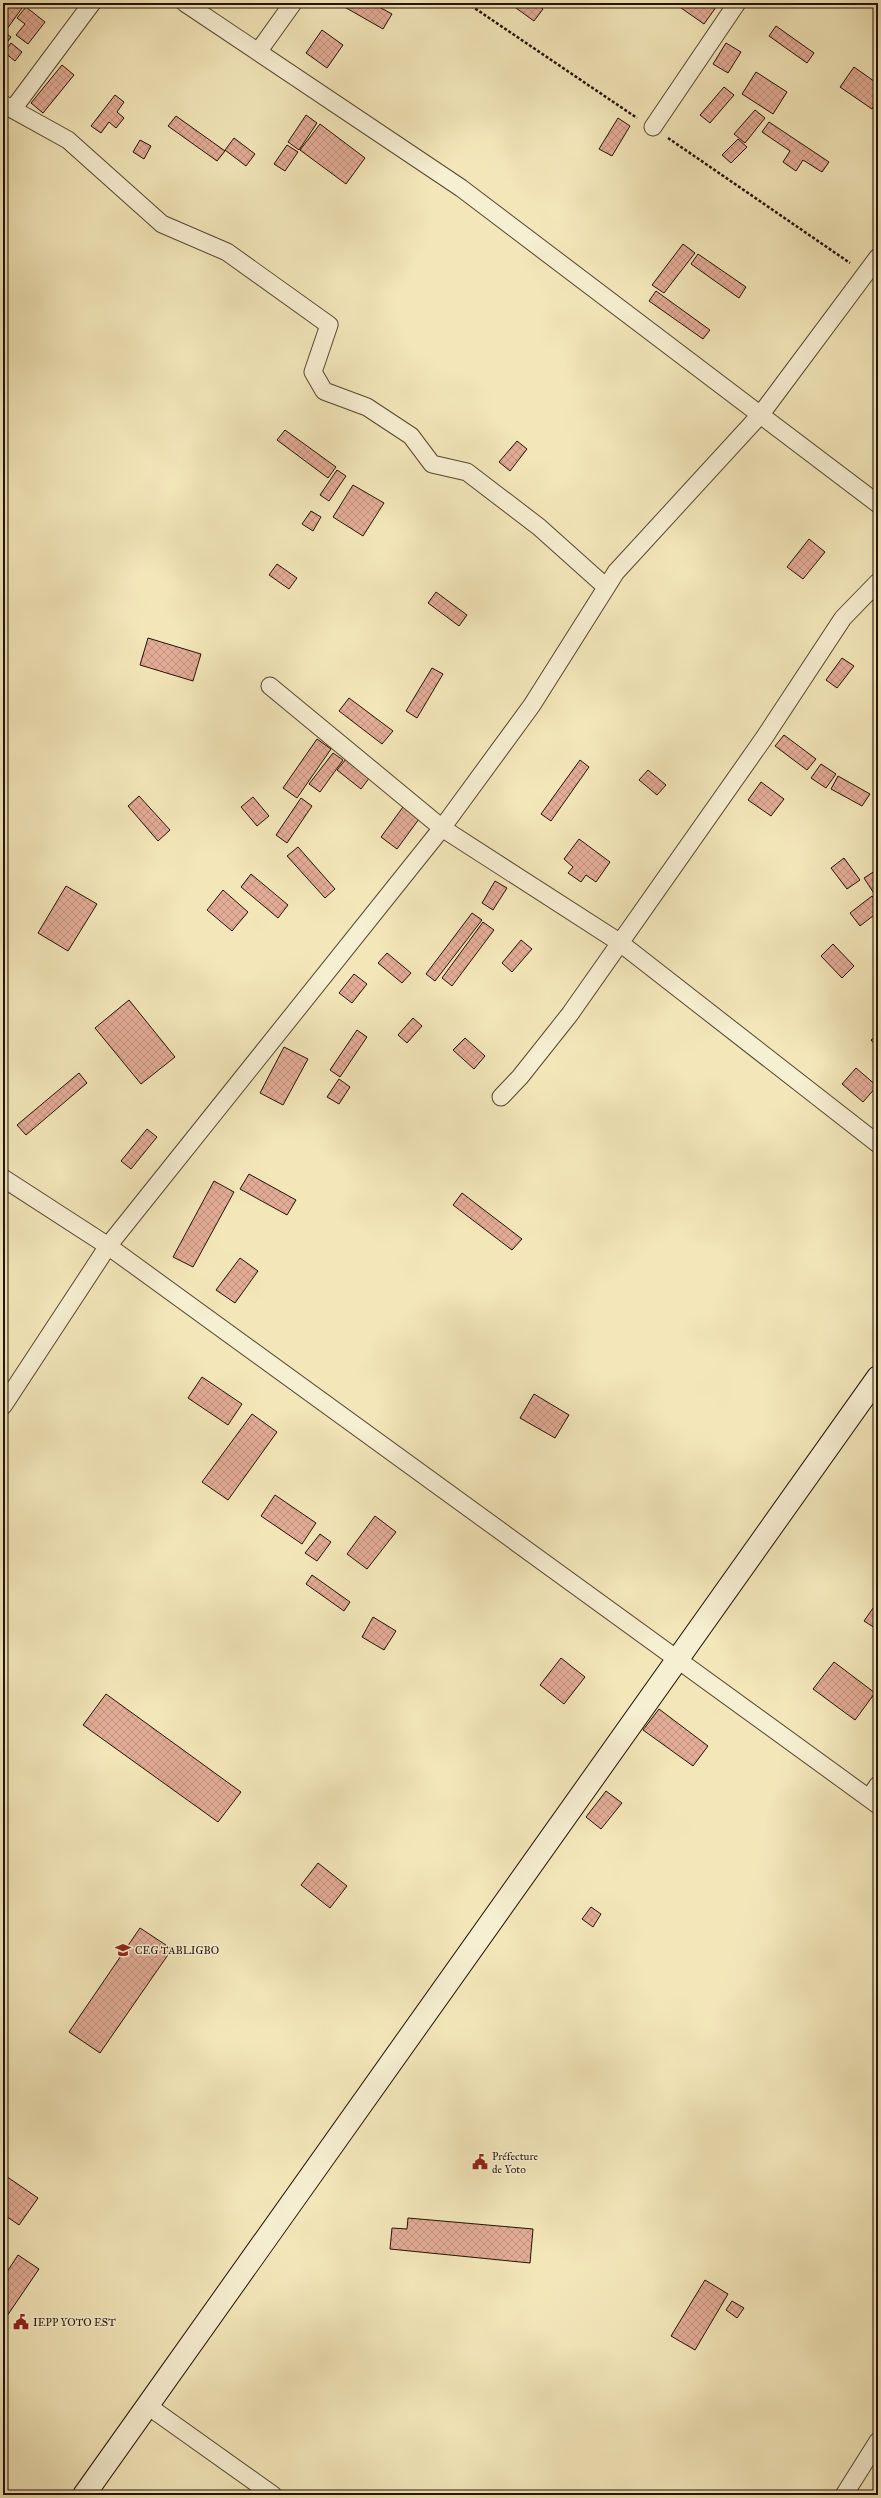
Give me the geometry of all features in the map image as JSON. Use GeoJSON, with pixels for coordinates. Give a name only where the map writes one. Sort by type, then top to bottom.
{"type":"FeatureCollection","features":[{"type":"Feature","properties":{"kind":"street"},"geometry":{"type":"LineString","coordinates":[[92,3],[8,107],[68,140],[162,224],[227,252],[329,325],[313,372],[324,391],[367,407],[411,436],[432,464],[467,472],[539,526],[606,587]]}},
{"type":"Feature","properties":{"kind":"street"},"geometry":{"type":"LineString","coordinates":[[185,3],[460,188],[761,414],[878,504]]}},
{"type":"Feature","properties":{"kind":"street"},"geometry":{"type":"LineString","coordinates":[[258,52],[293,3]]}},
{"type":"Feature","properties":{"kind":"street"},"geometry":{"type":"LineString","coordinates":[[652,127],[737,3]]}},
{"type":"Feature","properties":{"kind":"street"},"geometry":{"type":"LineString","coordinates":[[3,1406],[108,1246],[442,828],[532,705],[616,572],[761,414],[878,257]]}},
{"type":"Feature","properties":{"kind":"street"},"geometry":{"type":"LineString","coordinates":[[501,1097],[520,1077],[570,1014],[619,942],[764,738],[843,618],[878,582]]}},
{"type":"Feature","properties":{"kind":"street"},"geometry":{"type":"LineString","coordinates":[[270,686],[442,828],[619,942],[878,1144]]}},
{"type":"Feature","properties":{"kind":"street"},"geometry":{"type":"LineString","coordinates":[[3,1178],[108,1246],[677,1660],[875,1796]]}},
{"type":"Feature","properties":{"kind":"street"},"geometry":{"type":"LineString","coordinates":[[84,2495],[878,1377]]}},
{"type":"Feature","properties":{"kind":"street"},"geometry":{"type":"LineString","coordinates":[[148,2406],[273,2495]]}},
{"type":"Feature","properties":{"kind":"street"},"geometry":{"type":"LineString","coordinates":[[844,2495],[878,2441]]}},
{"type":"Feature","properties":{"kind":"building"},"geometry":{"type":"Polygon","coordinates":[[[3,3],[14,3],[22,8],[7,29],[3,27],[3,3]]]}},
{"type":"Feature","properties":{"kind":"building"},"geometry":{"type":"Polygon","coordinates":[[[342,3],[372,3],[392,14],[383,29],[341,5],[342,3]]]}},
{"type":"Feature","properties":{"kind":"building"},"geometry":{"type":"Polygon","coordinates":[[[509,3],[535,3],[543,9],[534,21],[509,3]]]}},
{"type":"Feature","properties":{"kind":"building"},"geometry":{"type":"Polygon","coordinates":[[[674,3],[719,3],[704,24],[674,3]]]}},
{"type":"Feature","properties":{"kind":"building"},"geometry":{"type":"Polygon","coordinates":[[[26,7],[45,22],[28,44],[16,35],[25,24],[17,18],[26,7]]]}},
{"type":"Feature","properties":{"kind":"building"},"geometry":{"type":"Polygon","coordinates":[[[776,26],[814,53],[807,63],[769,36],[776,26]]]}},
{"type":"Feature","properties":{"kind":"building"},"geometry":{"type":"Polygon","coordinates":[[[322,30],[343,45],[327,68],[306,53],[322,30]]]}},
{"type":"Feature","properties":{"kind":"building"},"geometry":{"type":"Polygon","coordinates":[[[3,31],[11,37],[3,48],[3,31]]]}},
{"type":"Feature","properties":{"kind":"building"},"geometry":{"type":"Polygon","coordinates":[[[11,43],[22,52],[15,61],[4,52],[11,43]]]}},
{"type":"Feature","properties":{"kind":"building"},"geometry":{"type":"Polygon","coordinates":[[[726,43],[741,52],[728,73],[713,64],[726,43]]]}},
{"type":"Feature","properties":{"kind":"building"},"geometry":{"type":"Polygon","coordinates":[[[62,65],[74,75],[43,113],[31,103],[62,65]]]}},
{"type":"Feature","properties":{"kind":"building"},"geometry":{"type":"Polygon","coordinates":[[[854,67],[878,84],[878,100],[872,109],[840,87],[854,67]]]}},
{"type":"Feature","properties":{"kind":"building"},"geometry":{"type":"Polygon","coordinates":[[[756,72],[787,92],[773,114],[742,94],[756,72]]]}},
{"type":"Feature","properties":{"kind":"building"},"geometry":{"type":"Polygon","coordinates":[[[724,87],[734,95],[710,123],[700,115],[724,87]]]}},
{"type":"Feature","properties":{"kind":"building"},"geometry":{"type":"Polygon","coordinates":[[[115,95],[124,102],[117,112],[124,118],[116,128],[109,122],[101,133],[91,126],[115,95]]]}},
{"type":"Feature","properties":{"kind":"building"},"geometry":{"type":"Polygon","coordinates":[[[755,110],[765,118],[745,143],[734,134],[755,110]]]}},
{"type":"Feature","properties":{"kind":"building"},"geometry":{"type":"Polygon","coordinates":[[[306,115],[317,123],[299,150],[288,142],[306,115]]]}},
{"type":"Feature","properties":{"kind":"building"},"geometry":{"type":"Polygon","coordinates":[[[176,116],[225,151],[217,161],[168,126],[176,116]]]}},
{"type":"Feature","properties":{"kind":"building"},"geometry":{"type":"Polygon","coordinates":[[[618,118],[630,126],[612,156],[599,149],[618,118]]]}},
{"type":"Feature","properties":{"kind":"building"},"geometry":{"type":"Polygon","coordinates":[[[769,122],[829,162],[822,172],[803,160],[796,171],[783,162],[790,151],[762,132],[769,122]]]}},
{"type":"Feature","properties":{"kind":"building"},"geometry":{"type":"Polygon","coordinates":[[[320,124],[365,158],[346,184],[300,150],[320,124]]]}},
{"type":"Feature","properties":{"kind":"building"},"geometry":{"type":"Polygon","coordinates":[[[234,138],[255,154],[246,166],[225,150],[234,138]]]}},
{"type":"Feature","properties":{"kind":"building"},"geometry":{"type":"Polygon","coordinates":[[[738,139],[747,147],[731,163],[722,155],[738,139]]]}},
{"type":"Feature","properties":{"kind":"building"},"geometry":{"type":"Polygon","coordinates":[[[140,140],[151,146],[144,159],[133,152],[140,140]]]}},
{"type":"Feature","properties":{"kind":"building"},"geometry":{"type":"Polygon","coordinates":[[[287,145],[298,152],[285,171],[274,164],[287,145]]]}},
{"type":"Feature","properties":{"kind":"building"},"geometry":{"type":"Polygon","coordinates":[[[683,244],[695,253],[664,293],[652,285],[683,244]]]}},
{"type":"Feature","properties":{"kind":"building"},"geometry":{"type":"Polygon","coordinates":[[[698,254],[746,287],[739,298],[691,264],[698,254]]]}},
{"type":"Feature","properties":{"kind":"building"},"geometry":{"type":"Polygon","coordinates":[[[656,291],[710,330],[703,339],[649,301],[656,291]]]}},
{"type":"Feature","properties":{"kind":"building"},"geometry":{"type":"Polygon","coordinates":[[[285,430],[336,467],[328,478],[277,440],[285,430]]]}},
{"type":"Feature","properties":{"kind":"building"},"geometry":{"type":"Polygon","coordinates":[[[517,441],[527,449],[510,471],[499,462],[517,441]]]}},
{"type":"Feature","properties":{"kind":"building"},"geometry":{"type":"Polygon","coordinates":[[[337,470],[346,476],[329,501],[320,495],[337,470]]]}},
{"type":"Feature","properties":{"kind":"building"},"geometry":{"type":"Polygon","coordinates":[[[353,485],[384,503],[363,536],[333,517],[353,485]]]}},
{"type":"Feature","properties":{"kind":"building"},"geometry":{"type":"Polygon","coordinates":[[[311,511],[321,517],[313,531],[302,524],[311,511]]]}},
{"type":"Feature","properties":{"kind":"building"},"geometry":{"type":"Polygon","coordinates":[[[809,539],[825,552],[803,579],[787,567],[809,539]]]}},
{"type":"Feature","properties":{"kind":"building"},"geometry":{"type":"Polygon","coordinates":[[[277,564],[297,578],[289,589],[269,575],[277,564]]]}},
{"type":"Feature","properties":{"kind":"building"},"geometry":{"type":"Polygon","coordinates":[[[436,592],[467,615],[459,626],[428,603],[436,592]]]}},
{"type":"Feature","properties":{"kind":"building"},"geometry":{"type":"Polygon","coordinates":[[[148,638],[201,654],[193,681],[140,665],[148,638]]]}},
{"type":"Feature","properties":{"kind":"building"},"geometry":{"type":"Polygon","coordinates":[[[842,658],[854,666],[837,688],[826,680],[842,658]]]}},
{"type":"Feature","properties":{"kind":"building"},"geometry":{"type":"Polygon","coordinates":[[[432,668],[443,674],[417,718],[406,711],[432,668]]]}},
{"type":"Feature","properties":{"kind":"building"},"geometry":{"type":"Polygon","coordinates":[[[349,698],[393,731],[382,744],[339,711],[349,698]]]}},
{"type":"Feature","properties":{"kind":"building"},"geometry":{"type":"Polygon","coordinates":[[[784,735],[816,759],[807,770],[775,746],[784,735]]]}},
{"type":"Feature","properties":{"kind":"building"},"geometry":{"type":"Polygon","coordinates":[[[317,739],[331,749],[297,798],[283,788],[317,739]]]}},
{"type":"Feature","properties":{"kind":"building"},"geometry":{"type":"Polygon","coordinates":[[[333,753],[343,760],[320,792],[309,784],[333,753]]]}},
{"type":"Feature","properties":{"kind":"building"},"geometry":{"type":"Polygon","coordinates":[[[346,759],[370,777],[361,789],[337,770],[346,759]]]}},
{"type":"Feature","properties":{"kind":"building"},"geometry":{"type":"Polygon","coordinates":[[[580,760],[589,767],[551,821],[541,814],[580,760]]]}},
{"type":"Feature","properties":{"kind":"building"},"geometry":{"type":"Polygon","coordinates":[[[821,764],[836,774],[826,788],[811,778],[821,764]]]}},
{"type":"Feature","properties":{"kind":"building"},"geometry":{"type":"Polygon","coordinates":[[[648,770],[666,785],[657,795],[639,780],[648,770]]]}},
{"type":"Feature","properties":{"kind":"building"},"geometry":{"type":"Polygon","coordinates":[[[838,776],[870,794],[862,806],[831,789],[838,776]]]}},
{"type":"Feature","properties":{"kind":"building"},"geometry":{"type":"Polygon","coordinates":[[[761,782],[784,799],[771,816],[748,800],[761,782]]]}},
{"type":"Feature","properties":{"kind":"building"},"geometry":{"type":"Polygon","coordinates":[[[139,796],[170,830],[158,841],[128,806],[139,796]]]}},
{"type":"Feature","properties":{"kind":"building"},"geometry":{"type":"Polygon","coordinates":[[[253,797],[269,816],[257,826],[241,807],[253,797]]]}},
{"type":"Feature","properties":{"kind":"building"},"geometry":{"type":"Polygon","coordinates":[[[301,798],[312,806],[287,843],[276,835],[301,798]]]}},
{"type":"Feature","properties":{"kind":"building"},"geometry":{"type":"Polygon","coordinates":[[[403,807],[419,819],[397,849],[381,837],[403,807]]]}},
{"type":"Feature","properties":{"kind":"building"},"geometry":{"type":"Polygon","coordinates":[[[579,839],[610,862],[596,882],[586,875],[581,882],[568,873],[573,867],[564,859],[579,839]]]}},
{"type":"Feature","properties":{"kind":"building"},"geometry":{"type":"Polygon","coordinates":[[[298,847],[335,889],[325,898],[287,856],[298,847]]]}},
{"type":"Feature","properties":{"kind":"building"},"geometry":{"type":"Polygon","coordinates":[[[844,858],[860,880],[847,889],[831,868],[844,858]]]}},
{"type":"Feature","properties":{"kind":"building"},"geometry":{"type":"Polygon","coordinates":[[[878,869],[878,893],[875,895],[864,878],[878,869]]]}},
{"type":"Feature","properties":{"kind":"building"},"geometry":{"type":"Polygon","coordinates":[[[251,874],[288,905],[278,918],[241,887],[251,874]]]}},
{"type":"Feature","properties":{"kind":"building"},"geometry":{"type":"Polygon","coordinates":[[[495,881],[507,888],[493,910],[482,903],[495,881]]]}},
{"type":"Feature","properties":{"kind":"building"},"geometry":{"type":"Polygon","coordinates":[[[66,886],[97,904],[68,951],[38,933],[66,886]]]}},
{"type":"Feature","properties":{"kind":"building"},"geometry":{"type":"Polygon","coordinates":[[[223,890],[248,912],[232,931],[207,910],[223,890]]]}},
{"type":"Feature","properties":{"kind":"building"},"geometry":{"type":"Polygon","coordinates":[[[872,896],[878,904],[878,912],[860,926],[850,913],[872,896]]]}},
{"type":"Feature","properties":{"kind":"building"},"geometry":{"type":"Polygon","coordinates":[[[472,913],[482,920],[435,981],[426,974],[472,913]]]}},
{"type":"Feature","properties":{"kind":"building"},"geometry":{"type":"Polygon","coordinates":[[[483,922],[494,930],[452,986],[442,978],[483,922]]]}},
{"type":"Feature","properties":{"kind":"building"},"geometry":{"type":"Polygon","coordinates":[[[521,940],[532,949],[512,972],[502,963],[521,940]]]}},
{"type":"Feature","properties":{"kind":"building"},"geometry":{"type":"Polygon","coordinates":[[[833,944],[854,966],[842,978],[821,956],[833,944]]]}},
{"type":"Feature","properties":{"kind":"building"},"geometry":{"type":"Polygon","coordinates":[[[387,953],[411,973],[402,983],[378,963],[387,953]]]}},
{"type":"Feature","properties":{"kind":"building"},"geometry":{"type":"Polygon","coordinates":[[[354,974],[367,984],[352,1003],[339,993],[354,974]]]}},
{"type":"Feature","properties":{"kind":"building"},"geometry":{"type":"Polygon","coordinates":[[[129,1000],[175,1057],[141,1084],[95,1028],[129,1000]]]}},
{"type":"Feature","properties":{"kind":"building"},"geometry":{"type":"Polygon","coordinates":[[[413,1018],[422,1026],[407,1043],[398,1035],[413,1018]]]}},
{"type":"Feature","properties":{"kind":"building"},"geometry":{"type":"Polygon","coordinates":[[[357,1030],[367,1037],[340,1077],[330,1070],[357,1030]]]}},
{"type":"Feature","properties":{"kind":"building"},"geometry":{"type":"Polygon","coordinates":[[[878,1034],[878,1048],[871,1040],[878,1034]]]}},
{"type":"Feature","properties":{"kind":"building"},"geometry":{"type":"Polygon","coordinates":[[[465,1038],[485,1056],[474,1069],[453,1050],[465,1038]]]}},
{"type":"Feature","properties":{"kind":"building"},"geometry":{"type":"Polygon","coordinates":[[[284,1047],[308,1059],[283,1105],[260,1093],[284,1047]]]}},
{"type":"Feature","properties":{"kind":"building"},"geometry":{"type":"Polygon","coordinates":[[[856,1068],[877,1086],[863,1102],[842,1084],[856,1068]]]}},
{"type":"Feature","properties":{"kind":"building"},"geometry":{"type":"Polygon","coordinates":[[[79,1073],[87,1083],[26,1135],[17,1125],[79,1073]]]}},
{"type":"Feature","properties":{"kind":"building"},"geometry":{"type":"Polygon","coordinates":[[[339,1079],[350,1087],[339,1104],[327,1097],[339,1079]]]}},
{"type":"Feature","properties":{"kind":"building"},"geometry":{"type":"Polygon","coordinates":[[[147,1129],[157,1137],[131,1169],[121,1161],[147,1129]]]}},
{"type":"Feature","properties":{"kind":"building"},"geometry":{"type":"Polygon","coordinates":[[[249,1174],[296,1200],[287,1215],[240,1189],[249,1174]]]}},
{"type":"Feature","properties":{"kind":"building"},"geometry":{"type":"Polygon","coordinates":[[[214,1181],[234,1192],[193,1267],[173,1257],[214,1181]]]}},
{"type":"Feature","properties":{"kind":"building"},"geometry":{"type":"Polygon","coordinates":[[[462,1193],[522,1239],[512,1250],[453,1205],[462,1193]]]}},
{"type":"Feature","properties":{"kind":"building"},"geometry":{"type":"Polygon","coordinates":[[[240,1258],[258,1271],[235,1303],[216,1290],[240,1258]]]}},
{"type":"Feature","properties":{"kind":"building"},"geometry":{"type":"Polygon","coordinates":[[[202,1377],[242,1404],[228,1425],[188,1398],[202,1377]]]}},
{"type":"Feature","properties":{"kind":"building"},"geometry":{"type":"Polygon","coordinates":[[[534,1394],[569,1415],[555,1438],[520,1418],[534,1394]]]}},
{"type":"Feature","properties":{"kind":"building"},"geometry":{"type":"Polygon","coordinates":[[[252,1414],[277,1432],[228,1500],[202,1482],[252,1414]]]}},
{"type":"Feature","properties":{"kind":"building"},"geometry":{"type":"Polygon","coordinates":[[[275,1495],[316,1523],[302,1544],[261,1516],[275,1495]]]}},
{"type":"Feature","properties":{"kind":"building"},"geometry":{"type":"Polygon","coordinates":[[[375,1516],[396,1532],[367,1569],[347,1554],[375,1516]]]}},
{"type":"Feature","properties":{"kind":"building"},"geometry":{"type":"Polygon","coordinates":[[[320,1534],[331,1542],[317,1561],[305,1553],[320,1534]]]}},
{"type":"Feature","properties":{"kind":"building"},"geometry":{"type":"Polygon","coordinates":[[[312,1575],[350,1602],[344,1611],[306,1584],[312,1575]]]}},
{"type":"Feature","properties":{"kind":"building"},"geometry":{"type":"Polygon","coordinates":[[[878,1601],[878,1630],[864,1621],[878,1601]]]}},
{"type":"Feature","properties":{"kind":"building"},"geometry":{"type":"Polygon","coordinates":[[[373,1617],[396,1631],[384,1650],[362,1637],[373,1617]]]}},
{"type":"Feature","properties":{"kind":"building"},"geometry":{"type":"Polygon","coordinates":[[[561,1658],[585,1677],[564,1704],[540,1685],[561,1658]]]}},
{"type":"Feature","properties":{"kind":"building"},"geometry":{"type":"Polygon","coordinates":[[[834,1662],[875,1693],[855,1720],[813,1689],[834,1662]]]}},
{"type":"Feature","properties":{"kind":"building"},"geometry":{"type":"Polygon","coordinates":[[[106,1694],[241,1792],[218,1822],[83,1725],[106,1694]]]}},
{"type":"Feature","properties":{"kind":"building"},"geometry":{"type":"Polygon","coordinates":[[[659,1709],[708,1746],[693,1766],[643,1730],[659,1709]]]}},
{"type":"Feature","properties":{"kind":"building"},"geometry":{"type":"Polygon","coordinates":[[[606,1791],[622,1803],[601,1829],[586,1817],[606,1791]]]}},
{"type":"Feature","properties":{"kind":"building"},"geometry":{"type":"Polygon","coordinates":[[[318,1863],[347,1886],[330,1908],[301,1885],[318,1863]]]}},
{"type":"Feature","properties":{"kind":"building"},"geometry":{"type":"Polygon","coordinates":[[[591,1907],[601,1914],[593,1927],[582,1919],[591,1907]]]}},
{"type":"Feature","properties":{"kind":"building"},"geometry":{"type":"Polygon","coordinates":[[[140,1928],[172,1949],[100,2053],[69,2032],[140,1928]]]}},
{"type":"Feature","properties":{"kind":"building"},"geometry":{"type":"Polygon","coordinates":[[[3,2174],[38,2198],[19,2225],[3,2214],[3,2174]]]}},
{"type":"Feature","properties":{"kind":"building"},"geometry":{"type":"Polygon","coordinates":[[[408,2218],[533,2229],[530,2263],[390,2249],[392,2228],[407,2229],[408,2218]]]}},
{"type":"Feature","properties":{"kind":"building"},"geometry":{"type":"Polygon","coordinates":[[[18,2255],[39,2269],[7,2316],[3,2314],[3,2278],[18,2255]]]}},
{"type":"Feature","properties":{"kind":"building"},"geometry":{"type":"Polygon","coordinates":[[[705,2280],[728,2294],[695,2350],[671,2336],[705,2280]]]}},
{"type":"Feature","properties":{"kind":"building"},"geometry":{"type":"Polygon","coordinates":[[[732,2301],[744,2308],[737,2318],[726,2310],[732,2301]]]}},
{"type":"Feature","properties":{"kind":"place","name":"CEG TABLIGBO"},"geometry":{"type":"Point","coordinates":[123,1950]}},
{"type":"Feature","properties":{"kind":"place","name":"Préfecture de Yoto"},"geometry":{"type":"Point","coordinates":[480,2162]}},
{"type":"Feature","properties":{"kind":"place","name":"IEPP YOTO EST"},"geometry":{"type":"Point","coordinates":[21,2322]}}]}
